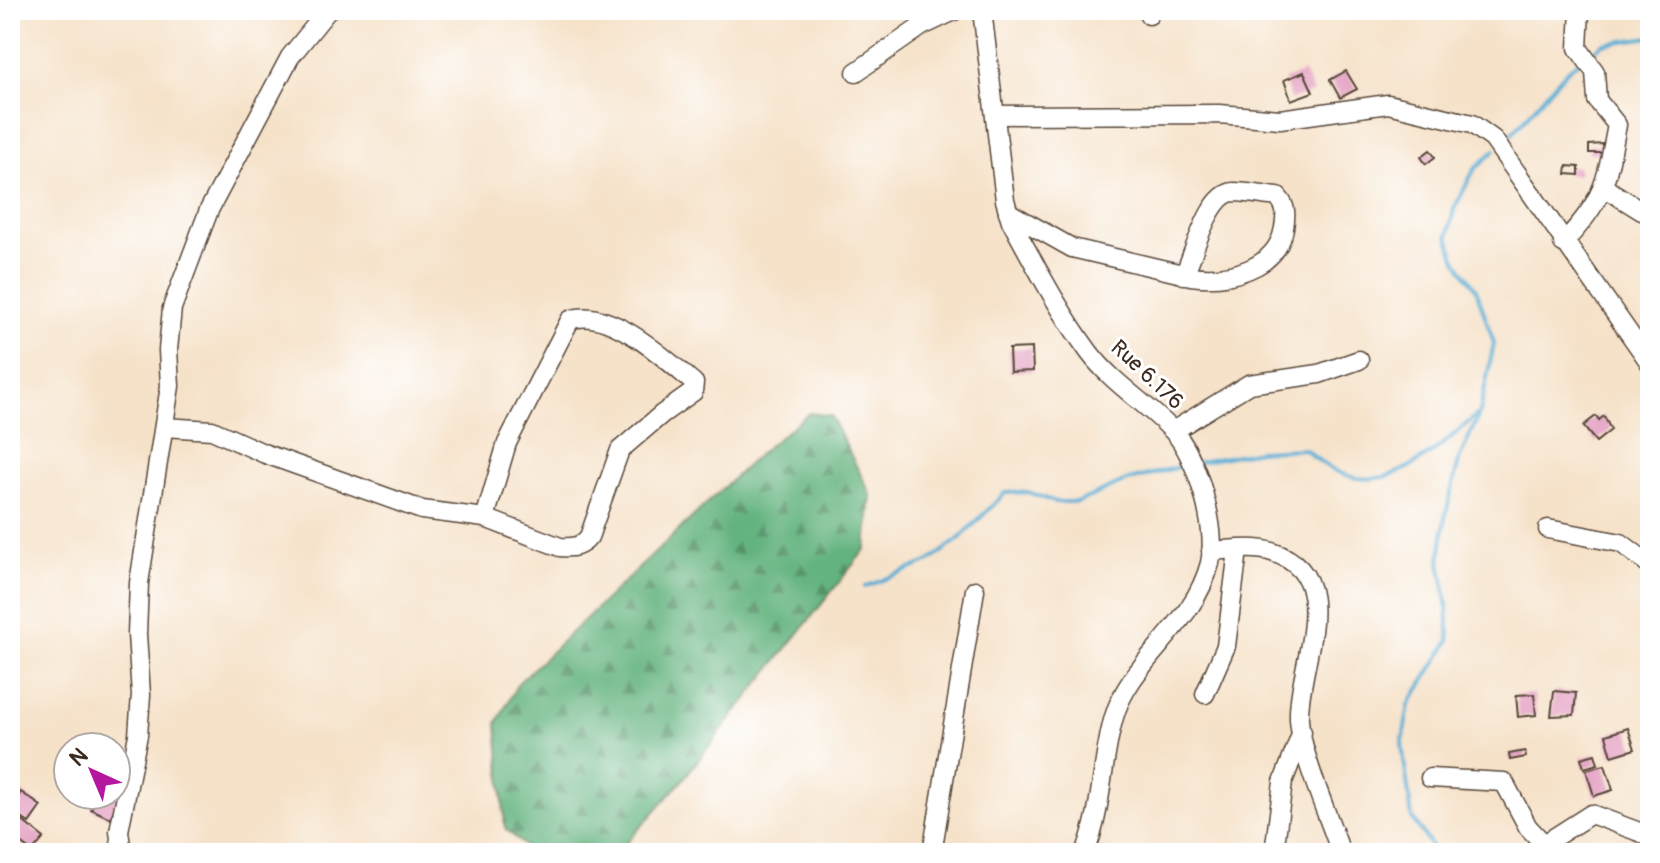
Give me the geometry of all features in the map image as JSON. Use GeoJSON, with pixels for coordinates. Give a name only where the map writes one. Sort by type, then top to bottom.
{"type":"FeatureCollection","features":[{"type":"Feature","properties":{"kind":"street"},"geometry":{"type":"LineString","coordinates":[[122,853],[119,831],[138,735],[141,695],[137,634],[139,583],[170,386],[168,350],[172,308],[204,222],[290,57],[328,10]]}},
{"type":"Feature","properties":{"kind":"street"},"geometry":{"type":"LineString","coordinates":[[856,72],[922,26],[956,10]]}},
{"type":"Feature","properties":{"kind":"street","name":"Rue 6.176"},"geometry":{"type":"LineString","coordinates":[[982,10],[1008,212],[1060,307],[1090,354],[1112,378],[1173,431],[1198,479],[1207,511],[1211,551],[1203,582],[1186,615],[1136,675],[1114,716],[1101,802],[1085,853]]}},
{"type":"Feature","properties":{"kind":"street"},"geometry":{"type":"LineString","coordinates":[[1563,243],[1582,223],[1605,188],[1617,125],[1597,100],[1595,72],[1578,48],[1580,10]]}},
{"type":"Feature","properties":{"kind":"street"},"geometry":{"type":"LineString","coordinates":[[997,115],[1219,114],[1280,119],[1388,104],[1482,128],[1520,175],[1563,243],[1650,363]]}},
{"type":"Feature","properties":{"kind":"street"},"geometry":{"type":"LineString","coordinates":[[1605,188],[1642,211]]}},
{"type":"Feature","properties":{"kind":"street"},"geometry":{"type":"LineString","coordinates":[[1008,212],[1072,248],[1184,275],[1223,278],[1261,263],[1282,236],[1286,214],[1283,203],[1278,197],[1232,192],[1224,195],[1212,207],[1184,275]]}},
{"type":"Feature","properties":{"kind":"street"},"geometry":{"type":"LineString","coordinates":[[164,427],[212,430],[263,453],[422,510],[451,517],[485,518],[560,547],[583,545],[620,450],[693,392],[694,383],[651,346],[626,332],[591,317],[570,320],[507,443],[485,518]]}},
{"type":"Feature","properties":{"kind":"street"},"geometry":{"type":"LineString","coordinates":[[1173,431],[1249,384],[1319,374],[1359,360]]}},
{"type":"Feature","properties":{"kind":"street"},"geometry":{"type":"LineString","coordinates":[[1548,529],[1621,543],[1650,565]]}},
{"type":"Feature","properties":{"kind":"street"},"geometry":{"type":"LineString","coordinates":[[1205,694],[1226,646],[1238,550]]}},
{"type":"Feature","properties":{"kind":"street"},"geometry":{"type":"LineString","coordinates":[[1211,551],[1272,552],[1305,572],[1310,580],[1314,604],[1301,705],[1302,732],[1341,853]]}},
{"type":"Feature","properties":{"kind":"street"},"geometry":{"type":"LineString","coordinates":[[932,853],[975,590]]}},
{"type":"Feature","properties":{"kind":"street"},"geometry":{"type":"LineString","coordinates":[[1274,853],[1283,782],[1302,732]]}},
{"type":"Feature","properties":{"kind":"street"},"geometry":{"type":"LineString","coordinates":[[1430,778],[1504,782],[1528,827],[1544,844],[1591,814],[1650,836]]}},
{"type":"Feature","properties":{"kind":"green space"},"geometry":{"type":"Polygon","coordinates":[[[809,413],[831,416],[871,495],[866,548],[680,783],[621,849],[602,853],[532,853],[505,828],[497,723],[518,683],[761,452],[809,413]]]}},
{"type":"Feature","properties":{"kind":"building"},"geometry":{"type":"Polygon","coordinates":[[[1346,71],[1357,89],[1340,98],[1330,80],[1346,71]]]}},
{"type":"Feature","properties":{"kind":"building"},"geometry":{"type":"Polygon","coordinates":[[[1304,72],[1313,92],[1291,100],[1284,80],[1304,72]]]}},
{"type":"Feature","properties":{"kind":"building"},"geometry":{"type":"Polygon","coordinates":[[[1603,144],[1603,153],[1589,153],[1589,145],[1603,144]]]}},
{"type":"Feature","properties":{"kind":"building"},"geometry":{"type":"Polygon","coordinates":[[[1430,150],[1435,157],[1426,164],[1421,157],[1430,150]]]}},
{"type":"Feature","properties":{"kind":"building"},"geometry":{"type":"Polygon","coordinates":[[[1567,166],[1579,167],[1579,175],[1566,174],[1567,166]]]}},
{"type":"Feature","properties":{"kind":"building"},"geometry":{"type":"Polygon","coordinates":[[[1032,348],[1033,371],[1010,372],[1009,349],[1032,348]]]}},
{"type":"Feature","properties":{"kind":"building"},"geometry":{"type":"Polygon","coordinates":[[[1596,416],[1599,420],[1604,416],[1611,430],[1596,442],[1583,426],[1596,416]]]}},
{"type":"Feature","properties":{"kind":"building"},"geometry":{"type":"Polygon","coordinates":[[[1554,691],[1576,693],[1574,715],[1551,716],[1554,691]]]}},
{"type":"Feature","properties":{"kind":"building"},"geometry":{"type":"Polygon","coordinates":[[[1534,694],[1536,715],[1518,717],[1516,695],[1534,694]]]}},
{"type":"Feature","properties":{"kind":"building"},"geometry":{"type":"Polygon","coordinates":[[[1628,728],[1635,749],[1612,756],[1606,735],[1628,728]]]}},
{"type":"Feature","properties":{"kind":"building"},"geometry":{"type":"Polygon","coordinates":[[[1525,751],[1526,757],[1510,760],[1509,754],[1525,751]]]}},
{"type":"Feature","properties":{"kind":"building"},"geometry":{"type":"Polygon","coordinates":[[[1595,754],[1598,764],[1584,768],[1581,758],[1595,754]]]}},
{"type":"Feature","properties":{"kind":"building"},"geometry":{"type":"Polygon","coordinates":[[[1605,765],[1613,790],[1594,796],[1586,770],[1605,765]]]}},
{"type":"Feature","properties":{"kind":"building"},"geometry":{"type":"Polygon","coordinates":[[[21,792],[41,806],[29,823],[10,810],[21,792]]]}},
{"type":"Feature","properties":{"kind":"building"},"geometry":{"type":"Polygon","coordinates":[[[95,811],[114,811],[110,818],[95,811]]]}},
{"type":"Feature","properties":{"kind":"building"},"geometry":{"type":"Polygon","coordinates":[[[21,820],[44,838],[32,852],[10,835],[21,820]]]}},
{"type":"Feature","properties":{"kind":"waterway"},"geometry":{"type":"LineString","coordinates":[[1588,55],[1603,44],[1650,37]]}},
{"type":"Feature","properties":{"kind":"waterway"},"geometry":{"type":"LineString","coordinates":[[1502,144],[1560,78],[1580,60]]}},
{"type":"Feature","properties":{"kind":"waterway"},"geometry":{"type":"LineString","coordinates":[[1436,853],[1412,818],[1402,745],[1409,705],[1449,641],[1440,561],[1445,518],[1459,460],[1480,412],[1494,343],[1476,289],[1455,258],[1448,236],[1454,209],[1474,170],[1495,150]]}},
{"type":"Feature","properties":{"kind":"waterway"},"geometry":{"type":"LineString","coordinates":[[1199,462],[1259,451],[1305,449],[1329,468],[1353,477],[1375,478],[1417,463],[1478,414]]}},
{"type":"Feature","properties":{"kind":"waterway"},"geometry":{"type":"LineString","coordinates":[[865,587],[930,561],[959,539],[1005,493],[1028,492],[1055,502],[1078,502],[1126,481],[1186,465]]}}]}
